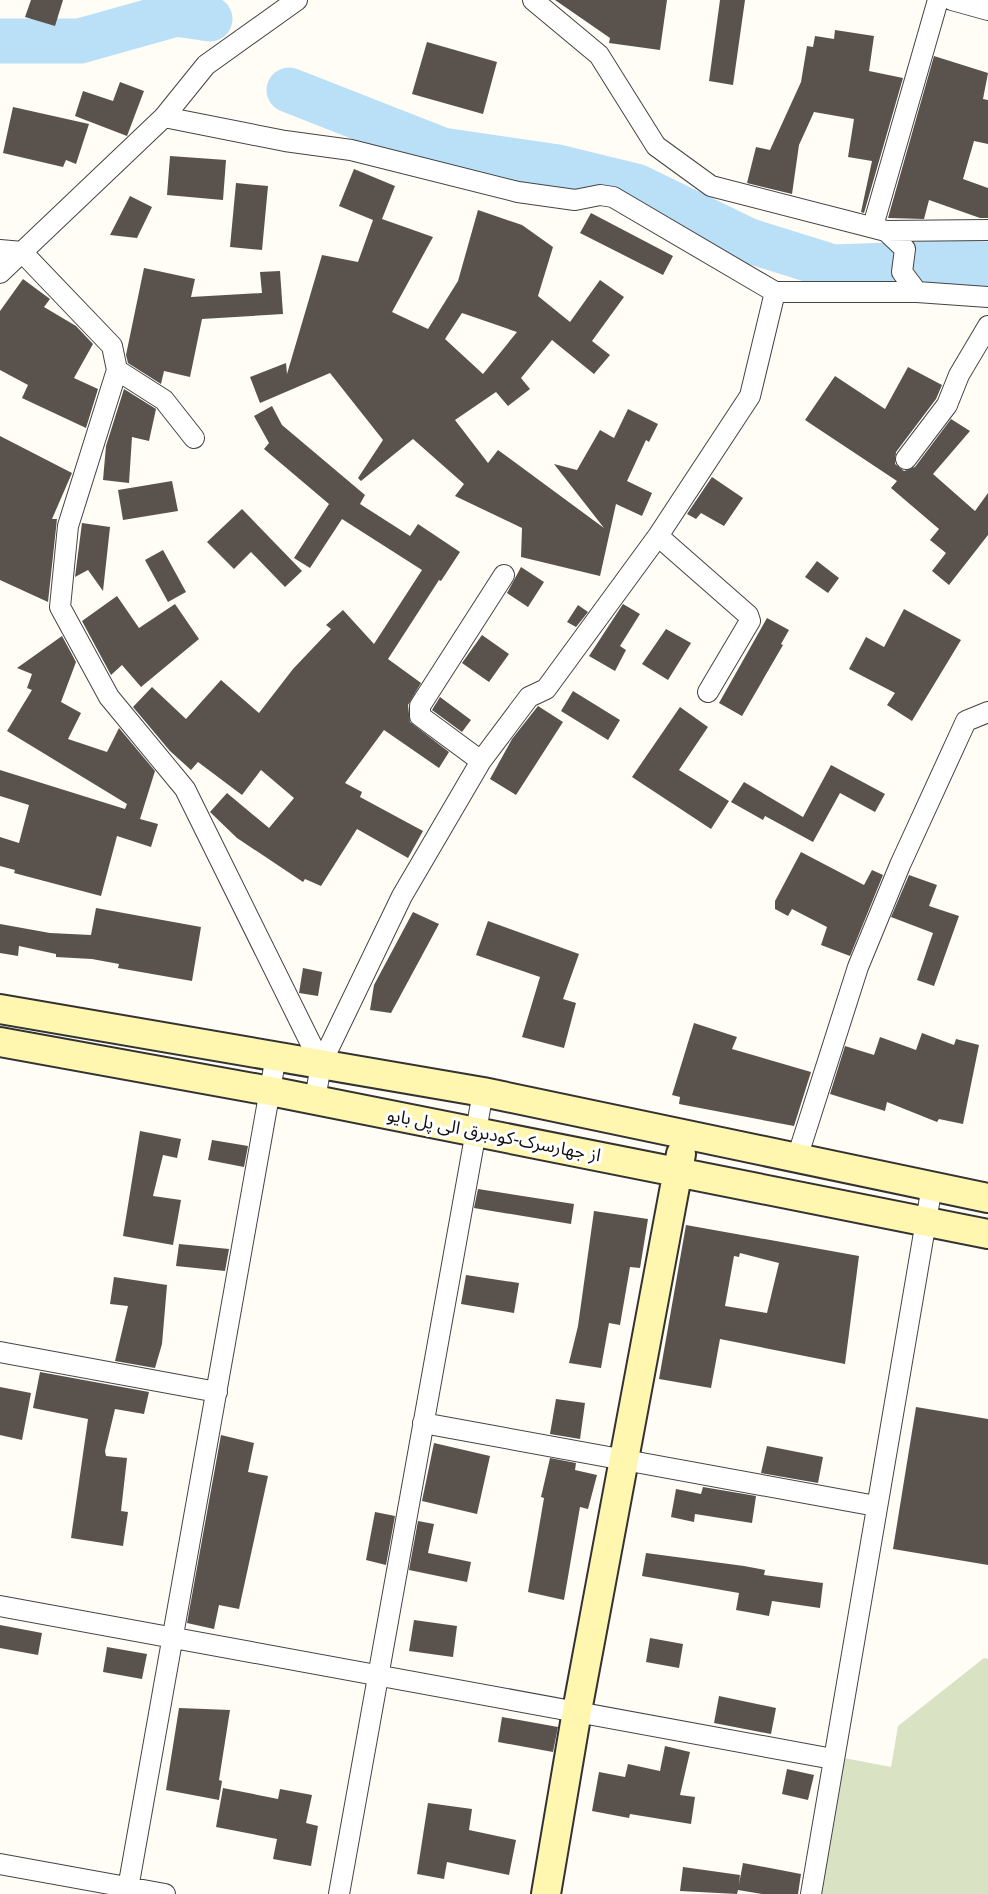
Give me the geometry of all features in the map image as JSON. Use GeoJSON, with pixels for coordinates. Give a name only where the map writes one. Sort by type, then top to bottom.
{"type":"FeatureCollection","features":[{"type":"Feature","properties":{"kind":"street"},"geometry":{"type":"LineString","coordinates":[[0,273],[164,117],[206,65],[297,0]]}},
{"type":"Feature","properties":{"kind":"street"},"geometry":{"type":"LineString","coordinates":[[533,0],[599,55],[656,146],[711,186],[880,229],[988,230]]}},
{"type":"Feature","properties":{"kind":"street"},"geometry":{"type":"LineString","coordinates":[[880,229],[938,0]]}},
{"type":"Feature","properties":{"kind":"street"},"geometry":{"type":"LineString","coordinates":[[960,1],[988,10]]}},
{"type":"Feature","properties":{"kind":"street"},"geometry":{"type":"LineString","coordinates":[[164,117],[285,141],[351,150],[518,192],[575,200],[600,195],[613,197],[775,292],[917,292],[988,297]]}},
{"type":"Feature","properties":{"kind":"street"},"geometry":{"type":"LineString","coordinates":[[880,229],[905,249],[902,272],[917,292]]}},
{"type":"Feature","properties":{"kind":"street"},"geometry":{"type":"LineString","coordinates":[[0,250],[22,252],[111,346],[117,370],[68,526],[60,606],[109,697],[185,789],[321,1064]]}},
{"type":"Feature","properties":{"kind":"street"},"geometry":{"type":"LineString","coordinates":[[315,1100],[321,1064],[402,896],[482,761],[528,697],[546,689],[658,536],[750,396],[775,292]]}},
{"type":"Feature","properties":{"kind":"street"},"geometry":{"type":"LineString","coordinates":[[906,459],[947,405],[959,375],[988,326]]}},
{"type":"Feature","properties":{"kind":"street"},"geometry":{"type":"LineString","coordinates":[[117,370],[164,400],[194,438]]}},
{"type":"Feature","properties":{"kind":"street"},"geometry":{"type":"LineString","coordinates":[[658,536],[748,615],[750,621],[708,692]]}},
{"type":"Feature","properties":{"kind":"street"},"geometry":{"type":"LineString","coordinates":[[482,761],[420,716],[420,706],[504,575]]}},
{"type":"Feature","properties":{"kind":"street"},"geometry":{"type":"LineString","coordinates":[[797,1158],[858,967],[900,865],[966,721],[988,712]]}},
{"type":"Feature","properties":{"kind":"street"},"geometry":{"type":"LineString","coordinates":[[0,1009],[483,1092],[988,1198]]}},
{"type":"Feature","properties":{"kind":"street","name":"از جهارسرک-کودبرق الی پل بایو"},"geometry":{"type":"LineString","coordinates":[[0,1042],[270,1091],[988,1234]]}},
{"type":"Feature","properties":{"kind":"street"},"geometry":{"type":"LineString","coordinates":[[127,1891],[276,1056]]}},
{"type":"Feature","properties":{"kind":"street"},"geometry":{"type":"LineString","coordinates":[[339,1894],[483,1092]]}},
{"type":"Feature","properties":{"kind":"street"},"geometry":{"type":"LineString","coordinates":[[546,1894],[577,1711],[684,1134]]}},
{"type":"Feature","properties":{"kind":"street"},"geometry":{"type":"LineString","coordinates":[[811,1894],[932,1186]]}},
{"type":"Feature","properties":{"kind":"street"},"geometry":{"type":"LineString","coordinates":[[0,1352],[216,1392]]}},
{"type":"Feature","properties":{"kind":"street"},"geometry":{"type":"LineString","coordinates":[[423,1423],[876,1506]]}},
{"type":"Feature","properties":{"kind":"street"},"geometry":{"type":"LineString","coordinates":[[0,1606],[833,1759]]}},
{"type":"Feature","properties":{"kind":"street"},"geometry":{"type":"LineString","coordinates":[[0,1864],[127,1891],[165,1894]]}},
{"type":"Feature","properties":{"kind":"green space"},"geometry":{"type":"Polygon","coordinates":[[[984,1658],[988,1659],[988,1894],[820,1894],[844,1758],[891,1767],[898,1726],[984,1658]]]}},
{"type":"Feature","properties":{"kind":"building"},"geometry":{"type":"Polygon","coordinates":[[[31,0],[63,0],[55,26],[25,17],[31,0]]]}},
{"type":"Feature","properties":{"kind":"building"},"geometry":{"type":"Polygon","coordinates":[[[555,0],[667,0],[660,50],[609,43],[610,38],[555,0]]]}},
{"type":"Feature","properties":{"kind":"building"},"geometry":{"type":"Polygon","coordinates":[[[720,0],[745,0],[733,85],[709,81],[720,0]]]}},
{"type":"Feature","properties":{"kind":"building"},"geometry":{"type":"Polygon","coordinates":[[[835,30],[874,36],[869,71],[903,78],[864,213],[861,212],[872,161],[848,157],[854,119],[814,112],[799,145],[792,194],[747,183],[756,147],[770,150],[801,82],[807,46],[813,47],[815,36],[834,39],[835,30]]]}},
{"type":"Feature","properties":{"kind":"building"},"geometry":{"type":"Polygon","coordinates":[[[427,42],[497,62],[483,114],[412,94],[427,42]]]}},
{"type":"Feature","properties":{"kind":"building"},"geometry":{"type":"Polygon","coordinates":[[[934,56],[988,73],[983,99],[988,100],[988,144],[974,141],[963,179],[988,188],[988,218],[980,218],[929,200],[924,219],[888,218],[934,56]]]}},
{"type":"Feature","properties":{"kind":"building"},"geometry":{"type":"Polygon","coordinates":[[[120,82],[144,91],[127,136],[75,116],[83,91],[113,101],[120,82]]]}},
{"type":"Feature","properties":{"kind":"building"},"geometry":{"type":"Polygon","coordinates":[[[13,107],[89,124],[76,164],[66,160],[63,167],[3,153],[13,107]]]}},
{"type":"Feature","properties":{"kind":"building"},"geometry":{"type":"Polygon","coordinates":[[[170,156],[226,160],[223,200],[167,195],[170,156]]]}},
{"type":"Feature","properties":{"kind":"building"},"geometry":{"type":"Polygon","coordinates":[[[354,169],[395,186],[382,219],[433,237],[392,312],[428,329],[458,281],[478,210],[522,225],[553,247],[538,296],[570,322],[600,280],[624,297],[592,341],[610,355],[594,374],[552,340],[521,378],[530,389],[508,406],[496,392],[455,420],[488,463],[498,450],[604,528],[554,464],[577,470],[600,430],[614,438],[628,409],[658,424],[649,442],[646,440],[627,481],[652,493],[642,516],[616,504],[600,576],[521,557],[522,528],[455,496],[464,484],[413,439],[361,481],[358,478],[383,440],[330,373],[260,403],[250,377],[286,363],[287,374],[322,255],[358,262],[373,220],[339,206],[354,169]],[[462,313],[445,339],[483,374],[517,332],[462,313]]]}},
{"type":"Feature","properties":{"kind":"building"},"geometry":{"type":"Polygon","coordinates":[[[236,183],[268,186],[262,250],[230,247],[236,183]]]}},
{"type":"Feature","properties":{"kind":"building"},"geometry":{"type":"Polygon","coordinates":[[[130,196],[152,207],[137,238],[110,235],[130,196]]]}},
{"type":"Feature","properties":{"kind":"building"},"geometry":{"type":"Polygon","coordinates":[[[591,213],[673,256],[663,275],[580,233],[591,213]]]}},
{"type":"Feature","properties":{"kind":"building"},"geometry":{"type":"Polygon","coordinates":[[[144,268],[195,279],[191,297],[262,293],[260,272],[280,271],[283,314],[202,319],[190,377],[164,371],[161,384],[128,363],[126,355],[144,268]]]}},
{"type":"Feature","properties":{"kind":"building"},"geometry":{"type":"Polygon","coordinates":[[[23,279],[50,299],[44,307],[76,326],[93,344],[74,378],[98,389],[86,428],[22,398],[28,385],[0,370],[0,311],[23,279]]]}},
{"type":"Feature","properties":{"kind":"building"},"geometry":{"type":"Polygon","coordinates":[[[908,367],[942,385],[936,399],[896,452],[895,464],[904,471],[915,467],[951,419],[970,431],[933,474],[975,511],[988,493],[988,535],[949,585],[932,571],[946,553],[930,540],[939,529],[891,488],[897,481],[805,420],[835,376],[885,409],[908,367]]]}},
{"type":"Feature","properties":{"kind":"building"},"geometry":{"type":"Polygon","coordinates":[[[124,389],[156,409],[149,441],[132,437],[129,483],[103,480],[106,446],[124,389]]]}},
{"type":"Feature","properties":{"kind":"building"},"geometry":{"type":"Polygon","coordinates":[[[272,406],[282,425],[365,495],[360,504],[410,536],[418,524],[460,552],[388,659],[421,683],[408,705],[410,722],[449,752],[439,768],[384,730],[345,783],[362,792],[360,797],[423,831],[408,858],[357,829],[321,886],[305,879],[303,882],[237,838],[210,812],[227,793],[269,828],[294,798],[261,770],[242,795],[198,762],[191,770],[170,751],[133,707],[152,687],[186,719],[221,680],[259,713],[293,669],[331,629],[326,625],[343,610],[374,644],[422,570],[342,519],[310,568],[294,558],[329,504],[264,449],[269,443],[254,416],[272,406]]]}},
{"type":"Feature","properties":{"kind":"building"},"geometry":{"type":"Polygon","coordinates":[[[0,436],[72,473],[52,519],[57,519],[48,602],[0,580],[0,436]]]}},
{"type":"Feature","properties":{"kind":"building"},"geometry":{"type":"Polygon","coordinates":[[[712,477],[743,498],[724,526],[701,513],[696,519],[687,514],[712,477]]]}},
{"type":"Feature","properties":{"kind":"building"},"geometry":{"type":"Polygon","coordinates":[[[172,481],[178,511],[123,520],[118,490],[172,481]]]}},
{"type":"Feature","properties":{"kind":"building"},"geometry":{"type":"Polygon","coordinates":[[[242,509],[302,571],[285,587],[251,552],[234,569],[207,542],[242,509]]]}},
{"type":"Feature","properties":{"kind":"building"},"geometry":{"type":"Polygon","coordinates":[[[82,523],[110,527],[103,591],[88,570],[75,577],[82,523]]]}},
{"type":"Feature","properties":{"kind":"building"},"geometry":{"type":"Polygon","coordinates":[[[163,550],[186,592],[168,602],[145,560],[163,550]]]}},
{"type":"Feature","properties":{"kind":"building"},"geometry":{"type":"Polygon","coordinates":[[[817,561],[839,578],[828,593],[805,577],[817,561]]]}},
{"type":"Feature","properties":{"kind":"building"},"geometry":{"type":"Polygon","coordinates":[[[521,567],[544,582],[528,607],[507,593],[521,567]]]}},
{"type":"Feature","properties":{"kind":"building"},"geometry":{"type":"Polygon","coordinates":[[[117,596],[139,628],[175,604],[199,639],[141,687],[122,665],[111,675],[82,621],[117,596]]]}},
{"type":"Feature","properties":{"kind":"building"},"geometry":{"type":"Polygon","coordinates":[[[623,604],[640,614],[620,646],[626,650],[615,671],[589,656],[623,604]]]}},
{"type":"Feature","properties":{"kind":"building"},"geometry":{"type":"Polygon","coordinates":[[[578,605],[588,612],[576,627],[567,622],[578,605]]]}},
{"type":"Feature","properties":{"kind":"building"},"geometry":{"type":"Polygon","coordinates":[[[904,609],[961,640],[912,721],[887,705],[895,693],[849,669],[866,637],[884,647],[904,609]]]}},
{"type":"Feature","properties":{"kind":"building"},"geometry":{"type":"Polygon","coordinates":[[[767,618],[789,630],[781,644],[783,645],[742,716],[719,703],[767,618]]]}},
{"type":"Feature","properties":{"kind":"building"},"geometry":{"type":"Polygon","coordinates":[[[666,629],[691,643],[668,680],[642,664],[666,629]]]}},
{"type":"Feature","properties":{"kind":"building"},"geometry":{"type":"Polygon","coordinates":[[[482,635],[509,654],[489,682],[462,663],[482,635]]]}},
{"type":"Feature","properties":{"kind":"building"},"geometry":{"type":"Polygon","coordinates":[[[62,636],[76,662],[61,702],[81,713],[68,739],[107,752],[119,728],[155,771],[140,819],[158,824],[151,847],[117,836],[101,896],[14,873],[15,870],[0,866],[0,837],[19,843],[29,805],[0,796],[0,770],[125,809],[127,804],[7,731],[32,690],[27,688],[32,674],[17,668],[62,636]]]}},
{"type":"Feature","properties":{"kind":"building"},"geometry":{"type":"Polygon","coordinates":[[[573,691],[620,720],[608,740],[561,711],[573,691]]]}},
{"type":"Feature","properties":{"kind":"building"},"geometry":{"type":"Polygon","coordinates":[[[440,697],[471,720],[462,732],[432,710],[440,697]]]}},
{"type":"Feature","properties":{"kind":"building"},"geometry":{"type":"Polygon","coordinates":[[[538,706],[563,722],[516,795],[490,779],[512,739],[538,706]]]}},
{"type":"Feature","properties":{"kind":"building"},"geometry":{"type":"Polygon","coordinates":[[[680,707],[708,727],[679,770],[729,801],[711,829],[632,777],[680,707]]]}},
{"type":"Feature","properties":{"kind":"building"},"geometry":{"type":"Polygon","coordinates":[[[831,765],[885,794],[875,812],[840,793],[813,842],[765,816],[763,820],[731,802],[744,782],[803,817],[831,765]]]}},
{"type":"Feature","properties":{"kind":"building"},"geometry":{"type":"Polygon","coordinates":[[[801,852],[864,885],[872,870],[883,875],[850,956],[821,945],[827,927],[792,909],[788,916],[775,909],[775,901],[801,852]]]}},
{"type":"Feature","properties":{"kind":"building"},"geometry":{"type":"Polygon","coordinates":[[[909,875],[937,885],[929,906],[959,916],[934,986],[917,980],[933,933],[891,917],[909,875]]]}},
{"type":"Feature","properties":{"kind":"building"},"geometry":{"type":"Polygon","coordinates":[[[96,908],[201,927],[192,981],[118,968],[119,964],[92,959],[56,957],[56,954],[19,946],[18,956],[0,953],[0,924],[50,933],[91,935],[96,908]]]}},
{"type":"Feature","properties":{"kind":"building"},"geometry":{"type":"Polygon","coordinates":[[[413,912],[439,924],[391,1013],[370,1010],[374,985],[413,912]]]}},
{"type":"Feature","properties":{"kind":"building"},"geometry":{"type":"Polygon","coordinates":[[[488,921],[579,954],[563,999],[576,1003],[564,1048],[522,1037],[540,977],[476,955],[488,921]]]}},
{"type":"Feature","properties":{"kind":"building"},"geometry":{"type":"Polygon","coordinates":[[[303,968],[322,972],[318,996],[299,993],[303,968]]]}},
{"type":"Feature","properties":{"kind":"building"},"geometry":{"type":"Polygon","coordinates":[[[694,1023],[737,1037],[732,1049],[811,1072],[794,1126],[679,1104],[680,1097],[672,1095],[694,1023]]]}},
{"type":"Feature","properties":{"kind":"building"},"geometry":{"type":"Polygon","coordinates":[[[922,1033],[954,1045],[956,1039],[979,1045],[963,1124],[939,1119],[937,1122],[887,1102],[885,1111],[830,1094],[845,1046],[874,1055],[880,1037],[916,1050],[922,1033]]]}},
{"type":"Feature","properties":{"kind":"building"},"geometry":{"type":"Polygon","coordinates":[[[140,1131],[181,1139],[177,1158],[163,1155],[153,1196],[181,1200],[173,1245],[123,1236],[140,1131]]]}},
{"type":"Feature","properties":{"kind":"building"},"geometry":{"type":"Polygon","coordinates":[[[212,1140],[248,1146],[244,1167],[208,1160],[212,1140]]]}},
{"type":"Feature","properties":{"kind":"building"},"geometry":{"type":"Polygon","coordinates":[[[478,1189],[574,1204],[571,1224],[474,1208],[478,1189]]]}},
{"type":"Feature","properties":{"kind":"building"},"geometry":{"type":"Polygon","coordinates":[[[594,1211],[648,1219],[640,1268],[630,1267],[620,1325],[609,1323],[601,1368],[569,1363],[578,1326],[594,1211]]]}},
{"type":"Feature","properties":{"kind":"building"},"geometry":{"type":"Polygon","coordinates":[[[686,1225],[859,1256],[845,1364],[720,1339],[711,1388],[659,1379],[686,1225]],[[740,1253],[739,1257],[734,1256],[725,1306],[767,1313],[779,1263],[740,1253]]]}},
{"type":"Feature","properties":{"kind":"building"},"geometry":{"type":"Polygon","coordinates":[[[179,1244],[229,1249],[225,1271],[176,1266],[179,1244]]]}},
{"type":"Feature","properties":{"kind":"building"},"geometry":{"type":"Polygon","coordinates":[[[466,1275],[519,1283],[514,1313],[461,1304],[466,1275]]]}},
{"type":"Feature","properties":{"kind":"building"},"geometry":{"type":"Polygon","coordinates":[[[114,1277],[167,1285],[162,1344],[155,1368],[115,1361],[128,1306],[110,1304],[114,1277]]]}},
{"type":"Feature","properties":{"kind":"building"},"geometry":{"type":"Polygon","coordinates":[[[40,1372],[149,1392],[144,1414],[115,1409],[105,1451],[106,1456],[127,1458],[121,1511],[128,1512],[123,1546],[71,1538],[88,1419],[33,1408],[40,1372]]]}},
{"type":"Feature","properties":{"kind":"building"},"geometry":{"type":"Polygon","coordinates":[[[0,1387],[31,1393],[22,1440],[0,1435],[0,1387]]]}},
{"type":"Feature","properties":{"kind":"building"},"geometry":{"type":"Polygon","coordinates":[[[556,1399],[585,1403],[580,1439],[550,1434],[556,1399]]]}},
{"type":"Feature","properties":{"kind":"building"},"geometry":{"type":"Polygon","coordinates":[[[916,1407],[988,1419],[988,1565],[893,1549],[916,1407]]]}},
{"type":"Feature","properties":{"kind":"building"},"geometry":{"type":"Polygon","coordinates":[[[221,1435],[254,1443],[248,1472],[268,1476],[239,1609],[219,1605],[214,1629],[187,1623],[221,1435]]]}},
{"type":"Feature","properties":{"kind":"building"},"geometry":{"type":"Polygon","coordinates":[[[434,1443],[490,1456],[477,1514],[422,1501],[434,1443]]]}},
{"type":"Feature","properties":{"kind":"building"},"geometry":{"type":"Polygon","coordinates":[[[767,1446],[823,1457],[818,1483],[761,1473],[767,1446]]]}},
{"type":"Feature","properties":{"kind":"building"},"geometry":{"type":"Polygon","coordinates":[[[550,1458],[576,1463],[575,1470],[597,1475],[588,1509],[580,1507],[564,1600],[528,1592],[544,1498],[541,1497],[550,1458]]]}},
{"type":"Feature","properties":{"kind":"building"},"geometry":{"type":"Polygon","coordinates":[[[703,1487],[756,1496],[752,1523],[695,1514],[694,1522],[671,1517],[676,1489],[701,1494],[703,1487]]]}},
{"type":"Feature","properties":{"kind":"building"},"geometry":{"type":"Polygon","coordinates":[[[375,1512],[395,1516],[386,1565],[366,1560],[375,1512]]]}},
{"type":"Feature","properties":{"kind":"building"},"geometry":{"type":"Polygon","coordinates":[[[418,1521],[434,1524],[428,1553],[471,1562],[467,1582],[409,1570],[418,1521]]]}},
{"type":"Feature","properties":{"kind":"building"},"geometry":{"type":"Polygon","coordinates":[[[646,1553],[744,1566],[765,1570],[764,1575],[823,1583],[820,1608],[772,1601],[769,1616],[736,1610],[739,1593],[642,1576],[646,1553]]]}},
{"type":"Feature","properties":{"kind":"building"},"geometry":{"type":"Polygon","coordinates":[[[414,1620],[457,1626],[453,1657],[409,1651],[414,1620]]]}},
{"type":"Feature","properties":{"kind":"building"},"geometry":{"type":"Polygon","coordinates":[[[0,1625],[42,1633],[38,1655],[0,1648],[0,1625]]]}},
{"type":"Feature","properties":{"kind":"building"},"geometry":{"type":"Polygon","coordinates":[[[650,1638],[683,1644],[679,1668],[646,1662],[650,1638]]]}},
{"type":"Feature","properties":{"kind":"building"},"geometry":{"type":"Polygon","coordinates":[[[107,1647],[147,1654],[142,1679],[103,1672],[107,1647]]]}},
{"type":"Feature","properties":{"kind":"building"},"geometry":{"type":"Polygon","coordinates":[[[719,1696],[776,1708],[771,1734],[714,1723],[719,1696]]]}},
{"type":"Feature","properties":{"kind":"building"},"geometry":{"type":"Polygon","coordinates":[[[179,1708],[230,1710],[219,1780],[222,1781],[219,1800],[166,1790],[179,1708]]]}},
{"type":"Feature","properties":{"kind":"building"},"geometry":{"type":"Polygon","coordinates":[[[502,1717],[558,1727],[553,1752],[498,1742],[502,1717]]]}},
{"type":"Feature","properties":{"kind":"building"},"geometry":{"type":"Polygon","coordinates":[[[665,1746],[690,1752],[680,1795],[695,1797],[691,1824],[630,1814],[629,1818],[592,1811],[599,1772],[625,1777],[628,1764],[660,1771],[665,1746]]]}},
{"type":"Feature","properties":{"kind":"building"},"geometry":{"type":"Polygon","coordinates":[[[787,1769],[814,1775],[808,1800],[782,1794],[787,1769]]]}},
{"type":"Feature","properties":{"kind":"building"},"geometry":{"type":"Polygon","coordinates":[[[223,1788],[278,1799],[280,1789],[312,1795],[306,1823],[318,1826],[311,1866],[273,1859],[277,1839],[216,1827],[223,1788]]]}},
{"type":"Feature","properties":{"kind":"building"},"geometry":{"type":"Polygon","coordinates":[[[428,1803],[472,1809],[469,1830],[516,1840],[509,1875],[447,1862],[444,1879],[417,1874],[428,1803]]]}},
{"type":"Feature","properties":{"kind":"building"},"geometry":{"type":"Polygon","coordinates":[[[743,1863],[801,1874],[798,1894],[762,1894],[738,1890],[737,1894],[680,1891],[683,1867],[740,1875],[739,1884],[743,1863]]]}},
{"type":"Feature","properties":{"kind":"waterway"},"geometry":{"type":"LineString","coordinates":[[0,41],[80,41],[176,14],[210,19]]}},
{"type":"Feature","properties":{"kind":"waterway"},"geometry":{"type":"LineString","coordinates":[[289,90],[442,150],[558,167],[636,186],[747,240],[833,267],[988,264]]}}]}
